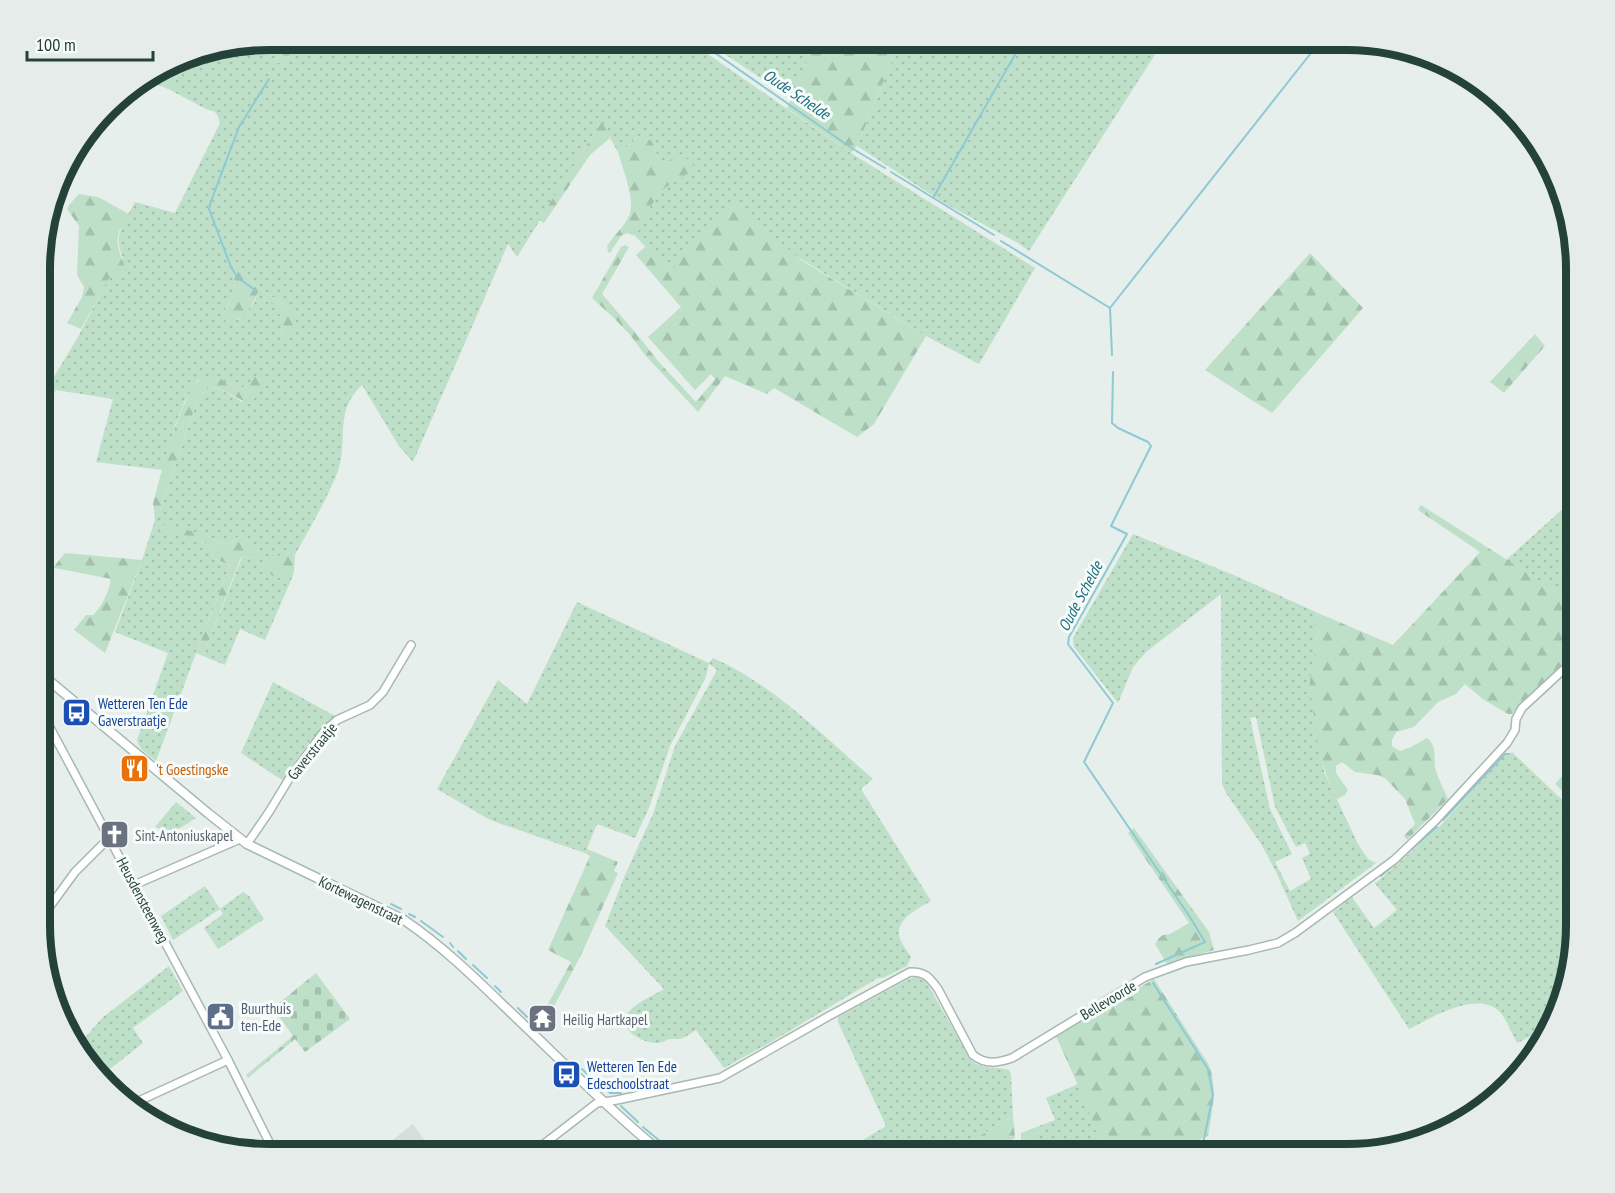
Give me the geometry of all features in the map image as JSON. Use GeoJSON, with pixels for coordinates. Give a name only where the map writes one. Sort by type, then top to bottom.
{"type":"FeatureCollection","features":[{"type":"Feature","properties":{"kind":"street","name":"Gaverstraatje"},"geometry":{"type":"LineString","coordinates":[[244,841],[269,813],[289,779],[322,734],[337,720],[370,705],[383,692],[411,645]]}},
{"type":"Feature","properties":{"kind":"street","name":"Bellevoorde"},"geometry":{"type":"LineString","coordinates":[[544,1144],[597,1103],[712,1081],[726,1076],[910,972],[921,972],[930,979],[938,989],[974,1055],[992,1063],[1012,1058],[1151,974],[1186,962],[1249,951],[1278,943],[1394,860],[1435,821],[1507,743],[1515,730],[1516,719],[1522,708],[1566,667]]}},
{"type":"Feature","properties":{"kind":"street","name":"Kortewagenstraat"},"geometry":{"type":"LineString","coordinates":[[50,681],[244,841],[393,914],[425,934],[451,955],[652,1144]]}},
{"type":"Feature","properties":{"kind":"street","name":"Heusdensteenweg"},"geometry":{"type":"LineString","coordinates":[[50,728],[228,1060],[270,1144]]}},
{"type":"Feature","properties":{"kind":"street"},"geometry":{"type":"LineString","coordinates":[[50,906],[75,872],[109,838]]}},
{"type":"Feature","properties":{"kind":"street"},"geometry":{"type":"LineString","coordinates":[[134,885],[244,841]]}},
{"type":"Feature","properties":{"kind":"street"},"geometry":{"type":"LineString","coordinates":[[139,1101],[228,1060]]}},
{"type":"Feature","properties":{"kind":"shaded area"},"geometry":{"type":"Polygon","coordinates":[[[413,1124],[427,1144],[388,1144],[413,1124]]]}},
{"type":"Feature","properties":{"kind":"green space"},"geometry":{"type":"Polygon","coordinates":[[[281,50],[275,61],[284,65],[292,50],[702,50],[851,153],[1035,268],[979,364],[926,336],[791,253],[670,272],[635,236],[656,198],[672,183],[690,172],[669,161],[659,160],[648,138],[639,136],[618,152],[601,122],[517,257],[508,244],[413,462],[399,446],[362,385],[353,396],[344,418],[340,463],[327,496],[295,555],[288,553],[272,558],[283,578],[292,578],[265,640],[240,629],[225,665],[203,656],[242,557],[256,556],[259,551],[246,539],[238,537],[228,544],[206,535],[164,530],[204,542],[210,546],[213,558],[230,565],[156,761],[142,749],[137,740],[168,653],[115,632],[155,520],[154,510],[160,511],[196,404],[207,387],[221,390],[242,402],[251,383],[240,389],[223,381],[198,380],[185,401],[175,426],[163,470],[96,462],[113,399],[56,390],[50,388],[50,384],[79,335],[109,277],[123,258],[119,235],[135,202],[175,213],[220,123],[215,112],[170,90],[183,67],[240,51],[281,50]],[[233,272],[235,284],[233,294],[222,314],[239,320],[254,303],[258,292],[279,312],[282,325],[280,341],[299,314],[260,289],[244,273],[233,272]]]}},
{"type":"Feature","properties":{"kind":"green space"},"geometry":{"type":"Polygon","coordinates":[[[281,50],[292,50],[284,65],[275,61],[281,50]]]}},
{"type":"Feature","properties":{"kind":"green space"},"geometry":{"type":"Polygon","coordinates":[[[718,50],[812,50],[791,100],[718,50]]]}},
{"type":"Feature","properties":{"kind":"green space"},"geometry":{"type":"Polygon","coordinates":[[[812,50],[896,50],[857,146],[851,153],[787,108],[812,50]]]}},
{"type":"Feature","properties":{"kind":"green space"},"geometry":{"type":"Polygon","coordinates":[[[896,50],[1158,50],[1029,251],[944,203],[857,146],[896,50]]]}},
{"type":"Feature","properties":{"kind":"green space"},"geometry":{"type":"Polygon","coordinates":[[[183,67],[170,90],[153,82],[183,67]]]}},
{"type":"Feature","properties":{"kind":"green space"},"geometry":{"type":"Polygon","coordinates":[[[602,121],[610,138],[590,155],[544,223],[539,220],[602,121]]]}},
{"type":"Feature","properties":{"kind":"green space"},"geometry":{"type":"Polygon","coordinates":[[[640,135],[651,141],[659,160],[664,162],[683,157],[691,161],[694,167],[665,188],[649,208],[635,236],[627,233],[621,236],[610,253],[607,246],[625,223],[631,208],[631,200],[618,152],[640,135]]]}},
{"type":"Feature","properties":{"kind":"green space"},"geometry":{"type":"Polygon","coordinates":[[[79,194],[98,197],[129,214],[118,237],[119,248],[128,275],[109,278],[81,329],[67,323],[82,297],[84,287],[77,275],[79,226],[67,209],[79,194]]]}},
{"type":"Feature","properties":{"kind":"green space"},"geometry":{"type":"Polygon","coordinates":[[[733,201],[801,260],[926,336],[874,424],[857,437],[774,388],[767,394],[725,376],[698,412],[645,355],[631,336],[592,298],[621,247],[625,245],[629,247],[602,294],[696,402],[715,379],[711,374],[695,390],[648,337],[681,307],[636,255],[646,246],[670,272],[733,201]]]}},
{"type":"Feature","properties":{"kind":"green space"},"geometry":{"type":"Polygon","coordinates":[[[1310,253],[1363,308],[1272,413],[1205,370],[1310,253]]]}},
{"type":"Feature","properties":{"kind":"green space"},"geometry":{"type":"Polygon","coordinates":[[[239,270],[260,289],[299,314],[284,343],[280,341],[282,325],[279,313],[271,302],[258,292],[250,308],[242,317],[226,322],[222,314],[233,294],[235,284],[233,272],[239,270]]]}},
{"type":"Feature","properties":{"kind":"green space"},"geometry":{"type":"Polygon","coordinates":[[[1535,334],[1545,346],[1504,393],[1490,382],[1535,334]]]}},
{"type":"Feature","properties":{"kind":"green space"},"geometry":{"type":"Polygon","coordinates":[[[209,376],[240,389],[251,383],[254,376],[264,380],[252,404],[213,387],[207,387],[196,404],[160,511],[154,510],[153,504],[180,413],[197,383],[209,376]]]}},
{"type":"Feature","properties":{"kind":"green space"},"geometry":{"type":"Polygon","coordinates":[[[50,388],[56,390],[50,400],[50,388]]]}},
{"type":"Feature","properties":{"kind":"green space"},"geometry":{"type":"Polygon","coordinates":[[[1421,505],[1566,598],[1566,663],[1512,714],[1484,700],[1465,684],[1456,694],[1438,702],[1414,727],[1396,732],[1392,746],[1400,751],[1427,738],[1431,742],[1436,771],[1448,799],[1407,840],[1404,836],[1415,824],[1405,799],[1385,778],[1355,772],[1342,762],[1336,766],[1336,773],[1348,790],[1345,795],[1337,799],[1320,756],[1310,684],[1316,644],[1314,621],[1318,613],[1393,645],[1480,552],[1418,510],[1421,505]]]}},
{"type":"Feature","properties":{"kind":"green space"},"geometry":{"type":"Polygon","coordinates":[[[1566,506],[1566,598],[1506,560],[1566,506]]]}},
{"type":"Feature","properties":{"kind":"green space"},"geometry":{"type":"Polygon","coordinates":[[[165,524],[206,535],[228,544],[238,537],[246,539],[259,551],[256,556],[250,558],[241,557],[203,656],[196,653],[230,565],[213,558],[210,546],[204,542],[163,530],[165,524]]]}},
{"type":"Feature","properties":{"kind":"green space"},"geometry":{"type":"Polygon","coordinates":[[[1133,534],[1236,576],[1318,613],[1314,621],[1316,649],[1310,684],[1324,772],[1358,844],[1368,859],[1376,863],[1298,921],[1261,844],[1222,784],[1221,594],[1146,652],[1133,667],[1118,703],[1074,647],[1073,638],[1133,534]],[[1256,717],[1250,718],[1270,809],[1292,854],[1275,862],[1290,891],[1311,879],[1302,858],[1310,854],[1305,843],[1296,847],[1275,807],[1256,717]]]}},
{"type":"Feature","properties":{"kind":"green space"},"geometry":{"type":"Polygon","coordinates":[[[65,553],[142,560],[105,653],[74,630],[86,615],[93,615],[100,607],[111,579],[55,568],[50,574],[65,553]]]}},
{"type":"Feature","properties":{"kind":"green space"},"geometry":{"type":"Polygon","coordinates":[[[288,553],[295,555],[292,578],[275,576],[268,573],[262,566],[263,559],[288,553]]]}},
{"type":"Feature","properties":{"kind":"green space"},"geometry":{"type":"Polygon","coordinates":[[[577,602],[709,663],[713,658],[757,682],[797,713],[873,779],[861,789],[931,901],[910,914],[899,929],[901,941],[911,957],[907,966],[883,978],[878,978],[724,1068],[696,1030],[680,1039],[670,1039],[661,1043],[652,1043],[634,1036],[626,1027],[625,1022],[629,1011],[664,989],[605,926],[653,814],[675,746],[717,670],[709,664],[705,679],[670,746],[649,808],[635,838],[597,824],[585,853],[490,820],[437,789],[498,680],[527,704],[577,602]]]}},
{"type":"Feature","properties":{"kind":"green space"},"geometry":{"type":"Polygon","coordinates":[[[273,682],[335,716],[310,741],[282,780],[241,753],[273,682]]]}},
{"type":"Feature","properties":{"kind":"green space"},"geometry":{"type":"Polygon","coordinates":[[[1512,752],[1566,803],[1566,925],[1564,953],[1554,995],[1536,1034],[1517,1043],[1498,1010],[1477,1003],[1453,1008],[1409,1029],[1333,912],[1352,897],[1374,928],[1397,910],[1373,881],[1376,883],[1441,825],[1505,755],[1512,752]]]}},
{"type":"Feature","properties":{"kind":"green space"},"geometry":{"type":"Polygon","coordinates":[[[1566,771],[1566,794],[1555,784],[1566,771]]]}},
{"type":"Feature","properties":{"kind":"green space"},"geometry":{"type":"Polygon","coordinates":[[[176,802],[196,818],[173,830],[155,827],[176,802]]]}},
{"type":"Feature","properties":{"kind":"green space"},"geometry":{"type":"Polygon","coordinates":[[[1134,828],[1209,932],[1214,950],[1167,964],[1155,944],[1163,935],[1170,934],[1189,923],[1128,833],[1134,828]]]}},
{"type":"Feature","properties":{"kind":"green space"},"geometry":{"type":"Polygon","coordinates":[[[587,849],[618,862],[614,871],[618,873],[581,955],[542,1029],[537,1024],[571,962],[548,950],[590,856],[585,853],[587,849]]]}},
{"type":"Feature","properties":{"kind":"green space"},"geometry":{"type":"Polygon","coordinates":[[[205,886],[220,909],[173,940],[161,916],[205,886]]]}},
{"type":"Feature","properties":{"kind":"green space"},"geometry":{"type":"Polygon","coordinates":[[[243,892],[249,896],[264,919],[218,949],[204,928],[223,914],[220,909],[243,892]]]}},
{"type":"Feature","properties":{"kind":"green space"},"geometry":{"type":"Polygon","coordinates":[[[169,966],[183,991],[133,1028],[143,1043],[107,1072],[83,1040],[102,1018],[169,966]]]}},
{"type":"Feature","properties":{"kind":"green space"},"geometry":{"type":"Polygon","coordinates":[[[316,973],[350,1019],[305,1052],[295,1039],[248,1078],[246,1075],[293,1036],[273,1008],[316,973]]]}},
{"type":"Feature","properties":{"kind":"green space"},"geometry":{"type":"Polygon","coordinates":[[[911,978],[923,979],[928,985],[971,1060],[984,1067],[1009,1070],[1011,1074],[1013,1116],[966,1144],[866,1144],[864,1139],[886,1126],[838,1022],[838,1017],[911,978]]]}},
{"type":"Feature","properties":{"kind":"green space"},"geometry":{"type":"Polygon","coordinates":[[[1154,979],[1209,1065],[1214,1091],[1208,1136],[1189,1144],[1101,1144],[1056,1036],[1154,979]]]}},
{"type":"Feature","properties":{"kind":"green space"},"geometry":{"type":"Polygon","coordinates":[[[1078,1084],[1101,1144],[1034,1144],[1031,1135],[1040,1132],[1039,1126],[1055,1120],[1046,1098],[1078,1084]]]}},
{"type":"Feature","properties":{"kind":"green space"},"geometry":{"type":"Polygon","coordinates":[[[1013,1116],[1015,1138],[1001,1144],[966,1144],[1013,1116]]]}},
{"type":"Feature","properties":{"kind":"green space"},"geometry":{"type":"Polygon","coordinates":[[[1039,1126],[1041,1132],[1031,1135],[1034,1144],[1021,1144],[1021,1133],[1039,1126]]]}},
{"type":"Feature","properties":{"kind":"waterway","name":"Oude Schelde"},"geometry":{"type":"LineString","coordinates":[[711,50],[853,149],[885,168]]}},
{"type":"Feature","properties":{"kind":"waterway"},"geometry":{"type":"LineString","coordinates":[[933,198],[1018,50]]}},
{"type":"Feature","properties":{"kind":"waterway"},"geometry":{"type":"LineString","coordinates":[[1110,308],[1313,50]]}},
{"type":"Feature","properties":{"kind":"waterway"},"geometry":{"type":"LineString","coordinates":[[255,290],[238,278],[231,267],[209,209],[239,127],[269,79]]}},
{"type":"Feature","properties":{"kind":"waterway","name":"Oude Schelde"},"geometry":{"type":"LineString","coordinates":[[891,172],[994,235]]}},
{"type":"Feature","properties":{"kind":"waterway","name":"Oude Schelde"},"geometry":{"type":"LineString","coordinates":[[1001,241],[1110,308],[1112,355]]}},
{"type":"Feature","properties":{"kind":"waterway","name":"Oude Schelde"},"geometry":{"type":"LineString","coordinates":[[1113,372],[1112,423],[1148,442],[1151,446],[1111,526],[1127,534],[1069,637],[1068,644],[1113,703],[1084,762],[1205,942],[1156,964]]}},
{"type":"Feature","properties":{"kind":"waterway"},"geometry":{"type":"LineString","coordinates":[[1443,820],[1505,754],[1509,754]]}},
{"type":"Feature","properties":{"kind":"waterway"},"geometry":{"type":"LineString","coordinates":[[1381,876],[1437,827]]}},
{"type":"Feature","properties":{"kind":"waterway"},"geometry":{"type":"LineString","coordinates":[[391,904],[401,909]]}},
{"type":"Feature","properties":{"kind":"waterway"},"geometry":{"type":"LineString","coordinates":[[409,914],[415,917]]}},
{"type":"Feature","properties":{"kind":"waterway"},"geometry":{"type":"LineString","coordinates":[[421,921],[443,937]]}},
{"type":"Feature","properties":{"kind":"waterway"},"geometry":{"type":"LineString","coordinates":[[450,943],[453,947]]}},
{"type":"Feature","properties":{"kind":"waterway"},"geometry":{"type":"LineString","coordinates":[[458,951],[466,959]]}},
{"type":"Feature","properties":{"kind":"waterway"},"geometry":{"type":"LineString","coordinates":[[473,965],[487,978]]}},
{"type":"Feature","properties":{"kind":"waterway","name":"Oude Schelde"},"geometry":{"type":"LineString","coordinates":[[1153,983],[1208,1069],[1213,1095],[1203,1144]]}},
{"type":"Feature","properties":{"kind":"waterway"},"geometry":{"type":"LineString","coordinates":[[495,986],[501,992]]}},
{"type":"Feature","properties":{"kind":"waterway"},"geometry":{"type":"LineString","coordinates":[[518,1008],[527,1017]]}},
{"type":"Feature","properties":{"kind":"waterway"},"geometry":{"type":"LineString","coordinates":[[582,1069],[595,1081]]}},
{"type":"Feature","properties":{"kind":"waterway"},"geometry":{"type":"LineString","coordinates":[[600,1085],[610,1093],[621,1093]]}},
{"type":"Feature","properties":{"kind":"waterway"},"geometry":{"type":"LineString","coordinates":[[621,1106],[638,1122]]}},
{"type":"Feature","properties":{"kind":"waterway"},"geometry":{"type":"LineString","coordinates":[[643,1127],[663,1144]]}},
{"type":"Feature","properties":{"kind":"place","name":"Wetteren Ten Ede Gaverstraatje"},"geometry":{"type":"Point","coordinates":[77,712]}},
{"type":"Feature","properties":{"kind":"place","name":"'t Goestingske"},"geometry":{"type":"Point","coordinates":[135,769]}},
{"type":"Feature","properties":{"kind":"place","name":"Sint-Antoniuskapel"},"geometry":{"type":"Point","coordinates":[114,835]}},
{"type":"Feature","properties":{"kind":"place","name":"Buurthuis ten-Ede"},"geometry":{"type":"Point","coordinates":[220,1017]}},
{"type":"Feature","properties":{"kind":"place","name":"Heilig Hartkapel"},"geometry":{"type":"Point","coordinates":[542,1019]}},
{"type":"Feature","properties":{"kind":"place","name":"Wetteren Ten Ede Edeschoolstraat"},"geometry":{"type":"Point","coordinates":[566,1075]}}]}
